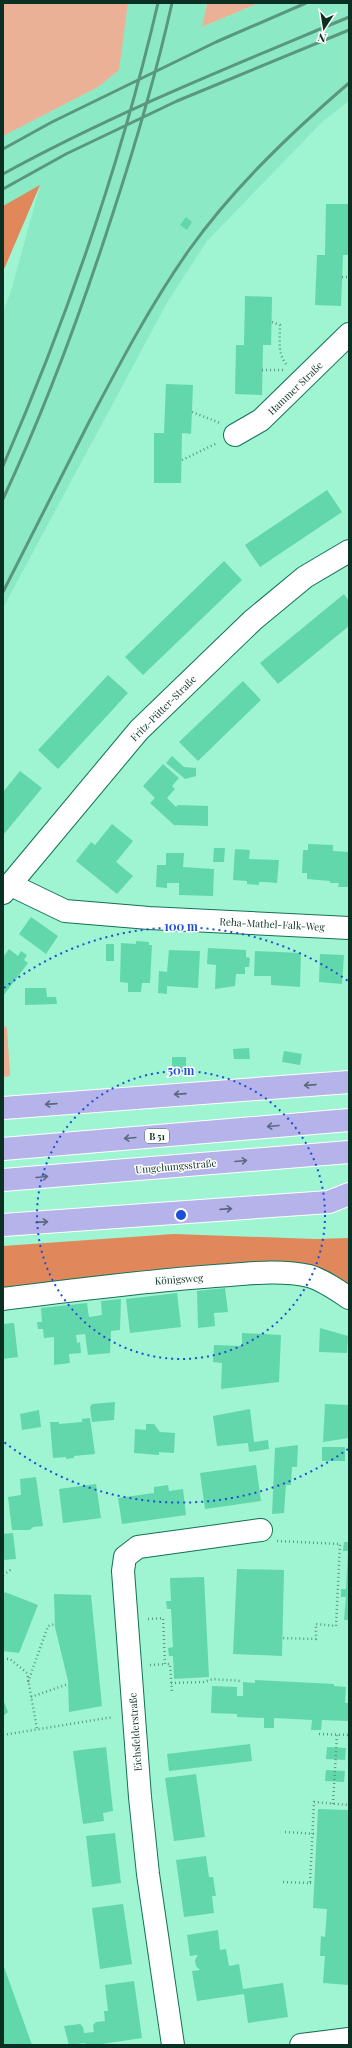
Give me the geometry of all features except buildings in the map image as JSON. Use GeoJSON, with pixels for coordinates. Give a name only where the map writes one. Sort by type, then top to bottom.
{"type":"FeatureCollection","features":[{"type":"Feature","properties":{"kind":"highway"},"geometry":{"type":"LineString","coordinates":[[3,1108],[349,1082]]}},
{"type":"Feature","properties":{"kind":"highway","name":"B 51"},"geometry":{"type":"LineString","coordinates":[[3,1148],[349,1120]]}},
{"type":"Feature","properties":{"kind":"highway","name":"Umgehungsstraße"},"geometry":{"type":"LineString","coordinates":[[3,1180],[349,1152]]}},
{"type":"Feature","properties":{"kind":"highway"},"geometry":{"type":"LineString","coordinates":[[3,1225],[329,1202],[349,1194]]}},
{"type":"Feature","properties":{"kind":"highway"},"geometry":{"type":"LineString","coordinates":[[329,1202],[349,1209]]}},
{"type":"Feature","properties":{"kind":"street","name":"Hammer Straße"},"geometry":{"type":"LineString","coordinates":[[235,435],[261,420],[299,374],[349,334]]}},
{"type":"Feature","properties":{"kind":"street","name":"Fritz-Pütter-Straße"},"geometry":{"type":"LineString","coordinates":[[6,889],[139,730],[253,620],[305,577],[349,551]]}},
{"type":"Feature","properties":{"kind":"street","name":"Reha-Mathel-Falk-Weg"},"geometry":{"type":"LineString","coordinates":[[6,889],[65,911],[149,918],[349,928]]}},
{"type":"Feature","properties":{"kind":"street","name":"Königsweg"},"geometry":{"type":"LineString","coordinates":[[3,1299],[155,1280],[232,1274],[288,1273],[309,1276],[321,1281],[349,1298]]}},
{"type":"Feature","properties":{"kind":"street","name":"Eichsfelderstraße"},"geometry":{"type":"LineString","coordinates":[[173,2045],[148,1874],[123,1571],[126,1557],[138,1547],[261,1530]]}},
{"type":"Feature","properties":{"kind":"street"},"geometry":{"type":"LineString","coordinates":[[301,2045],[349,2039]]}},
{"type":"Feature","properties":{"kind":"path"},"geometry":{"type":"LineString","coordinates":[[342,277],[349,277]]}},
{"type":"Feature","properties":{"kind":"path"},"geometry":{"type":"LineString","coordinates":[[272,322],[280,325],[280,353],[282,360],[299,374]]}},
{"type":"Feature","properties":{"kind":"path"},"geometry":{"type":"LineString","coordinates":[[262,370],[299,374]]}},
{"type":"Feature","properties":{"kind":"path"},"geometry":{"type":"LineString","coordinates":[[182,460],[235,435],[218,421],[192,412]]}},
{"type":"Feature","properties":{"kind":"path"},"geometry":{"type":"LineString","coordinates":[[261,1530],[273,1541],[340,1544],[336,1626],[316,1624],[316,1639],[282,1638]]}},
{"type":"Feature","properties":{"kind":"path"},"geometry":{"type":"LineString","coordinates":[[3,1575],[12,1569]]}},
{"type":"Feature","properties":{"kind":"path"},"geometry":{"type":"LineString","coordinates":[[127,1620],[163,1618],[165,1664],[170,1664],[172,1694]]}},
{"type":"Feature","properties":{"kind":"path"},"geometry":{"type":"LineString","coordinates":[[28,1682],[48,1626],[55,1624]]}},
{"type":"Feature","properties":{"kind":"path"},"geometry":{"type":"LineString","coordinates":[[3,1659],[10,1660],[27,1673],[38,1729]]}},
{"type":"Feature","properties":{"kind":"path"},"geometry":{"type":"LineString","coordinates":[[171,1683],[204,1682],[213,1679],[241,1681]]}},
{"type":"Feature","properties":{"kind":"path"},"geometry":{"type":"LineString","coordinates":[[31,1697],[68,1684]]}},
{"type":"Feature","properties":{"kind":"path"},"geometry":{"type":"LineString","coordinates":[[3,1735],[134,1714]]}},
{"type":"Feature","properties":{"kind":"path"},"geometry":{"type":"LineString","coordinates":[[319,1734],[349,1735]]}},
{"type":"Feature","properties":{"kind":"path"},"geometry":{"type":"LineString","coordinates":[[333,1804],[337,1734]]}},
{"type":"Feature","properties":{"kind":"path"},"geometry":{"type":"LineString","coordinates":[[310,1883],[314,1802],[349,1805]]}},
{"type":"Feature","properties":{"kind":"path"},"geometry":{"type":"LineString","coordinates":[[285,1832],[317,1834]]}},
{"type":"Feature","properties":{"kind":"path"},"geometry":{"type":"LineString","coordinates":[[283,1882],[314,1883]]}},
{"type":"Feature","properties":{"kind":"shaded area"},"geometry":{"type":"Polygon","coordinates":[[[3,3],[128,3],[119,70],[98,87],[3,136],[3,3]]]}},
{"type":"Feature","properties":{"kind":"shaded area"},"geometry":{"type":"Polygon","coordinates":[[[128,3],[206,3],[203,27],[259,3],[349,3],[349,101],[323,121],[207,241],[168,301],[3,608],[3,311],[11,291],[40,186],[3,206],[3,136],[98,87],[118,70],[128,3]]]}},
{"type":"Feature","properties":{"kind":"shaded area"},"geometry":{"type":"Polygon","coordinates":[[[207,3],[259,3],[202,27],[207,3]]]}},
{"type":"Feature","properties":{"kind":"shaded area"},"geometry":{"type":"Polygon","coordinates":[[[40,185],[5,267],[3,270],[3,206],[40,185]]]}},
{"type":"Feature","properties":{"kind":"shaded area"},"geometry":{"type":"Polygon","coordinates":[[[3,1025],[7,1028],[10,1076],[3,1077],[3,1025]]]}},
{"type":"Feature","properties":{"kind":"shaded area"},"geometry":{"type":"Polygon","coordinates":[[[174,1234],[315,1239],[349,1238],[349,1287],[324,1273],[3,1292],[3,1246],[174,1234]]]}},
{"type":"Feature","properties":{"kind":"railway"},"geometry":{"type":"LineString","coordinates":[[3,466],[27,410],[71,296],[91,238],[127,121],[158,3]]}},
{"type":"Feature","properties":{"kind":"railway"},"geometry":{"type":"LineString","coordinates":[[3,499],[48,394],[100,252],[145,110],[172,3]]}},
{"type":"Feature","properties":{"kind":"railway"},"geometry":{"type":"LineString","coordinates":[[3,149],[52,122],[216,42],[306,3]]}},
{"type":"Feature","properties":{"kind":"railway"},"geometry":{"type":"LineString","coordinates":[[3,174],[130,110],[349,17]]}},
{"type":"Feature","properties":{"kind":"railway"},"geometry":{"type":"LineString","coordinates":[[3,189],[66,154],[177,101],[349,30]]}},
{"type":"Feature","properties":{"kind":"railway"},"geometry":{"type":"LineString","coordinates":[[3,592],[112,378],[136,334],[175,270],[206,227],[244,183],[285,141],[349,83]]}}]}
